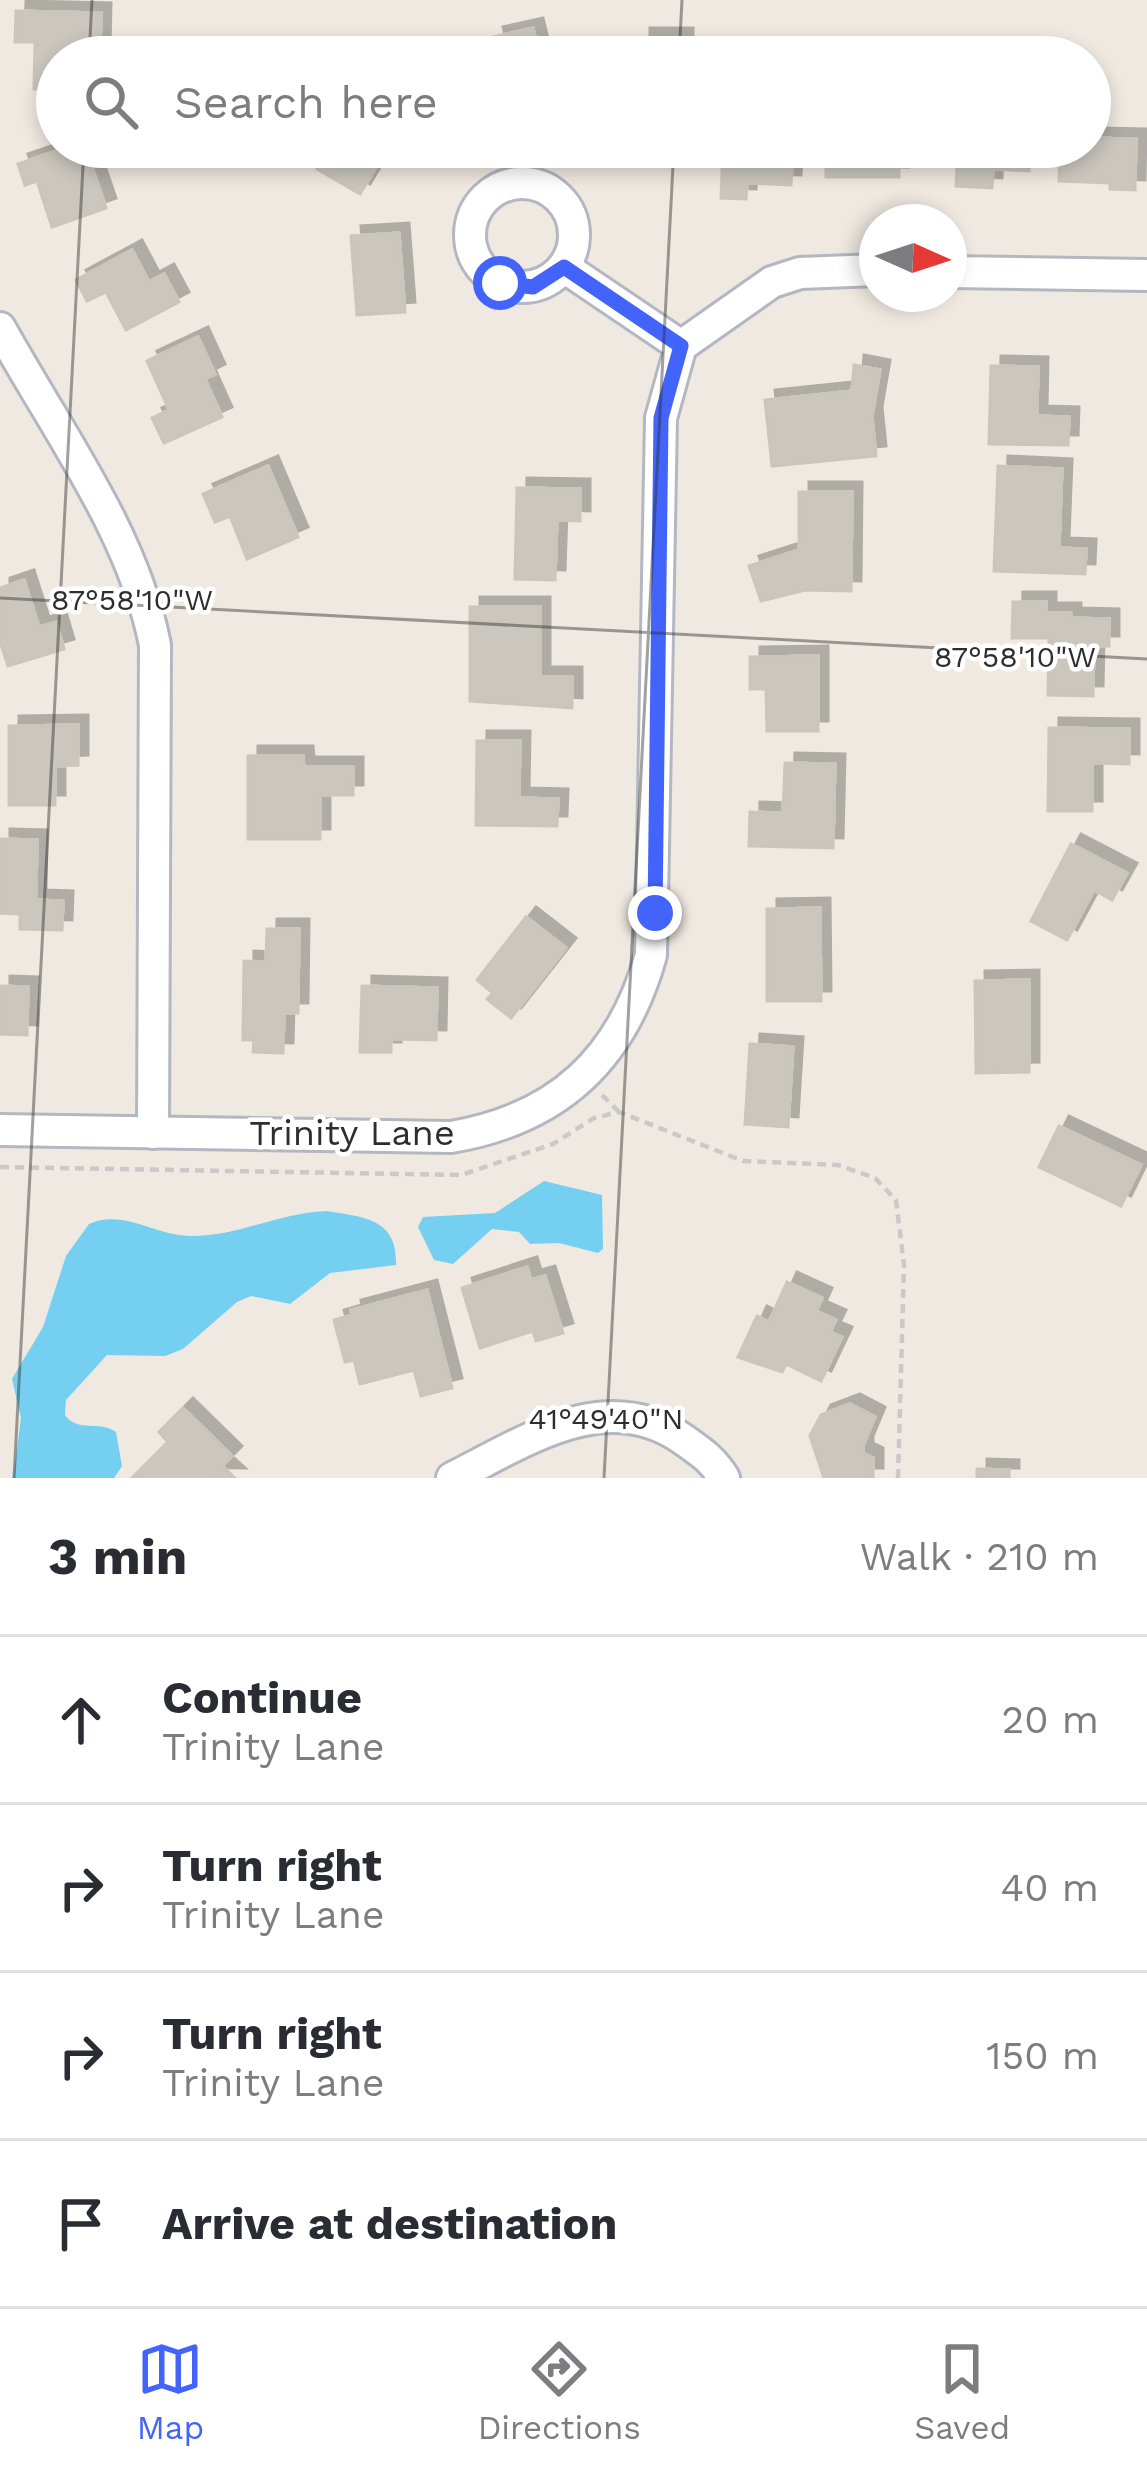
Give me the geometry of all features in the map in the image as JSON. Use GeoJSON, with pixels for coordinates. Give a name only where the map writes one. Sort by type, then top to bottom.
{"type":"FeatureCollection","features":[{"type":"Feature","properties":{"kind":"street"},"geometry":{"type":"LineString","coordinates":[[564,267],[681,346],[772,282],[816,271],[859,270]]}},
{"type":"Feature","properties":{"kind":"street"},"geometry":{"type":"LineString","coordinates":[[967,272],[1147,275]]}},
{"type":"Feature","properties":{"kind":"street"},"geometry":{"type":"LineString","coordinates":[[0,328],[118,539],[138,581],[155,645],[153,1132]]}},
{"type":"Feature","properties":{"kind":"street","name":"Trinity Lane"},"geometry":{"type":"LineString","coordinates":[[0,1130],[427,1138],[479,1132],[532,1112],[584,1079],[618,1034],[641,990],[655,913],[661,418],[681,346]]}},
{"type":"Feature","properties":{"kind":"street"},"geometry":{"type":"LineString","coordinates":[[452,1478],[537,1436],[603,1415],[644,1417],[714,1460],[724,1478]]}},
{"type":"Feature","properties":{"kind":"path"},"geometry":{"type":"LineString","coordinates":[[0,1167],[461,1175],[553,1144],[594,1118],[619,1112],[743,1161],[838,1165],[875,1178],[896,1200],[904,1265],[898,1478]]}},
{"type":"Feature","properties":{"kind":"water"},"geometry":{"type":"Polygon","coordinates":[[[544,1181],[602,1195],[603,1249],[598,1253],[559,1243],[530,1244],[519,1232],[492,1229],[453,1264],[434,1260],[418,1227],[423,1217],[495,1213],[544,1181]]]}},
{"type":"Feature","properties":{"kind":"water"},"geometry":{"type":"Polygon","coordinates":[[[326,1211],[365,1218],[384,1229],[395,1249],[396,1265],[330,1273],[290,1304],[251,1296],[237,1302],[183,1349],[165,1356],[107,1355],[66,1400],[65,1415],[76,1424],[116,1432],[122,1466],[114,1478],[13,1478],[21,1418],[12,1379],[43,1327],[66,1256],[89,1224],[114,1219],[189,1236],[326,1211]]]}},
{"type":"Feature","properties":{"kind":"building"},"geometry":{"type":"Polygon","coordinates":[[[16,11],[101,13],[100,36],[36,36],[36,89],[35,42],[15,42],[16,11]]]}},
{"type":"Feature","properties":{"kind":"building"},"geometry":{"type":"Polygon","coordinates":[[[533,28],[535,36],[497,36],[533,28]]]}},
{"type":"Feature","properties":{"kind":"building"},"geometry":{"type":"Polygon","coordinates":[[[1111,138],[1136,139],[1135,190],[1110,189],[1110,183],[1059,181],[1059,168],[1111,168],[1111,138]]]}},
{"type":"Feature","properties":{"kind":"building"},"geometry":{"type":"Polygon","coordinates":[[[36,158],[36,168],[92,168],[106,208],[52,227],[37,181],[25,185],[18,164],[36,158]]]}},
{"type":"Feature","properties":{"kind":"building"},"geometry":{"type":"Polygon","coordinates":[[[318,168],[375,168],[360,194],[318,168]]]}},
{"type":"Feature","properties":{"kind":"building"},"geometry":{"type":"Polygon","coordinates":[[[722,168],[792,168],[791,185],[747,183],[746,199],[721,198],[722,168]]]}},
{"type":"Feature","properties":{"kind":"building"},"geometry":{"type":"Polygon","coordinates":[[[826,168],[899,168],[899,177],[826,177],[826,168]]]}},
{"type":"Feature","properties":{"kind":"building"},"geometry":{"type":"Polygon","coordinates":[[[957,168],[1029,168],[993,169],[992,188],[956,186],[957,168]]]}},
{"type":"Feature","properties":{"kind":"building"},"geometry":{"type":"Polygon","coordinates":[[[399,233],[405,312],[357,315],[351,236],[399,233]]]}},
{"type":"Feature","properties":{"kind":"building"},"geometry":{"type":"Polygon","coordinates":[[[132,250],[149,282],[164,274],[179,302],[126,330],[106,292],[87,301],[76,280],[132,250]]]}},
{"type":"Feature","properties":{"kind":"building"},"geometry":{"type":"Polygon","coordinates":[[[198,337],[215,374],[205,379],[222,417],[164,443],[152,418],[169,410],[147,361],[198,337]]]}},
{"type":"Feature","properties":{"kind":"building"},"geometry":{"type":"Polygon","coordinates":[[[854,365],[880,370],[872,417],[876,456],[772,466],[765,400],[852,391],[854,365]]]}},
{"type":"Feature","properties":{"kind":"building"},"geometry":{"type":"Polygon","coordinates":[[[991,366],[1038,367],[1037,416],[1069,417],[1068,445],[989,444],[991,366]]]}},
{"type":"Feature","properties":{"kind":"building"},"geometry":{"type":"Polygon","coordinates":[[[268,466],[298,537],[247,559],[230,516],[215,522],[203,494],[268,466]]]}},
{"type":"Feature","properties":{"kind":"building"},"geometry":{"type":"Polygon","coordinates":[[[998,466],[1062,469],[1059,548],[1086,549],[1085,574],[994,571],[998,466]]]}},
{"type":"Feature","properties":{"kind":"building"},"geometry":{"type":"Polygon","coordinates":[[[517,488],[580,489],[580,521],[557,520],[555,580],[515,579],[517,488]]]}},
{"type":"Feature","properties":{"kind":"building"},"geometry":{"type":"Polygon","coordinates":[[[799,492],[852,492],[851,591],[805,590],[761,601],[749,566],[799,550],[799,492]]]}},
{"type":"Feature","properties":{"kind":"building"},"geometry":{"type":"Polygon","coordinates":[[[24,580],[39,627],[56,622],[64,649],[8,666],[0,641],[0,588],[24,580]]]}},
{"type":"Feature","properties":{"kind":"building"},"geometry":{"type":"Polygon","coordinates":[[[1013,602],[1046,602],[1046,613],[1109,619],[1109,646],[1094,646],[1093,696],[1048,695],[1049,638],[1012,638],[1013,602]]]}},
{"type":"Feature","properties":{"kind":"building"},"geometry":{"type":"Polygon","coordinates":[[[470,607],[540,607],[540,677],[572,677],[572,708],[470,701],[470,607]]]}},
{"type":"Feature","properties":{"kind":"building"},"geometry":{"type":"Polygon","coordinates":[[[818,656],[818,731],[767,731],[766,689],[750,689],[750,657],[818,656]]]}},
{"type":"Feature","properties":{"kind":"building"},"geometry":{"type":"Polygon","coordinates":[[[78,725],[78,765],[55,766],[55,805],[9,805],[9,726],[78,725]]]}},
{"type":"Feature","properties":{"kind":"building"},"geometry":{"type":"Polygon","coordinates":[[[1049,728],[1129,729],[1129,764],[1092,763],[1092,811],[1048,811],[1049,728]]]}},
{"type":"Feature","properties":{"kind":"building"},"geometry":{"type":"Polygon","coordinates":[[[477,741],[520,741],[519,798],[558,799],[557,826],[476,825],[477,741]]]}},
{"type":"Feature","properties":{"kind":"building"},"geometry":{"type":"Polygon","coordinates":[[[248,756],[303,756],[304,767],[353,767],[353,795],[320,795],[320,839],[248,839],[248,756]]]}},
{"type":"Feature","properties":{"kind":"building"},"geometry":{"type":"Polygon","coordinates":[[[785,763],[835,764],[833,848],[749,846],[750,812],[783,813],[785,763]]]}},
{"type":"Feature","properties":{"kind":"building"},"geometry":{"type":"Polygon","coordinates":[[[0,839],[37,840],[36,900],[63,901],[62,930],[20,929],[20,914],[0,913],[0,839]]]}},
{"type":"Feature","properties":{"kind":"building"},"geometry":{"type":"Polygon","coordinates":[[[1071,844],[1127,873],[1112,900],[1094,890],[1067,940],[1031,921],[1071,844]]]}},
{"type":"Feature","properties":{"kind":"building"},"geometry":{"type":"Polygon","coordinates":[[[820,908],[821,1001],[767,1001],[767,909],[820,908]]]}},
{"type":"Feature","properties":{"kind":"building"},"geometry":{"type":"Polygon","coordinates":[[[526,917],[566,948],[511,1018],[487,999],[493,993],[477,980],[526,917]]]}},
{"type":"Feature","properties":{"kind":"building"},"geometry":{"type":"Polygon","coordinates":[[[267,929],[299,929],[298,1013],[284,1013],[283,1053],[253,1052],[254,1040],[243,1040],[244,961],[266,962],[267,929]]]}},
{"type":"Feature","properties":{"kind":"building"},"geometry":{"type":"Polygon","coordinates":[[[1029,980],[1029,1072],[976,1073],[975,981],[1029,980]]]}},
{"type":"Feature","properties":{"kind":"building"},"geometry":{"type":"Polygon","coordinates":[[[0,986],[28,987],[27,1035],[0,1034],[0,986]]]}},
{"type":"Feature","properties":{"kind":"building"},"geometry":{"type":"Polygon","coordinates":[[[362,986],[437,988],[436,1040],[391,1039],[391,1052],[360,1052],[362,986]]]}},
{"type":"Feature","properties":{"kind":"building"},"geometry":{"type":"Polygon","coordinates":[[[750,1044],[793,1047],[788,1127],[745,1124],[750,1044]]]}},
{"type":"Feature","properties":{"kind":"building"},"geometry":{"type":"Polygon","coordinates":[[[1059,1126],[1141,1165],[1121,1206],[1039,1167],[1059,1126]]]}},
{"type":"Feature","properties":{"kind":"building"},"geometry":{"type":"Polygon","coordinates":[[[527,1267],[531,1280],[545,1276],[563,1333],[536,1341],[533,1331],[480,1348],[462,1288],[527,1267]]]}},
{"type":"Feature","properties":{"kind":"building"},"geometry":{"type":"Polygon","coordinates":[[[787,1282],[822,1298],[816,1311],[836,1320],[830,1332],[842,1337],[821,1381],[786,1364],[782,1372],[738,1357],[757,1316],[769,1322],[787,1282]]]}},
{"type":"Feature","properties":{"kind":"building"},"geometry":{"type":"Polygon","coordinates":[[[427,1290],[452,1388],[421,1396],[414,1370],[360,1384],[354,1360],[345,1362],[334,1320],[352,1315],[351,1310],[427,1290]]]}},
{"type":"Feature","properties":{"kind":"building"},"geometry":{"type":"Polygon","coordinates":[[[850,1404],[875,1417],[863,1446],[863,1453],[873,1458],[873,1478],[824,1478],[810,1436],[821,1415],[850,1404]]]}},
{"type":"Feature","properties":{"kind":"building"},"geometry":{"type":"Polygon","coordinates":[[[183,1408],[232,1456],[222,1466],[235,1478],[133,1477],[168,1442],[159,1432],[183,1408]]]}},
{"type":"Feature","properties":{"kind":"building"},"geometry":{"type":"Polygon","coordinates":[[[977,1469],[1009,1470],[1009,1478],[977,1478],[977,1469]]]}},
{"type":"Feature","properties":{"kind":"route"},"geometry":{"type":"LineString","coordinates":[[500,283],[533,287],[564,267],[681,346],[661,418],[655,913]]}}]}
